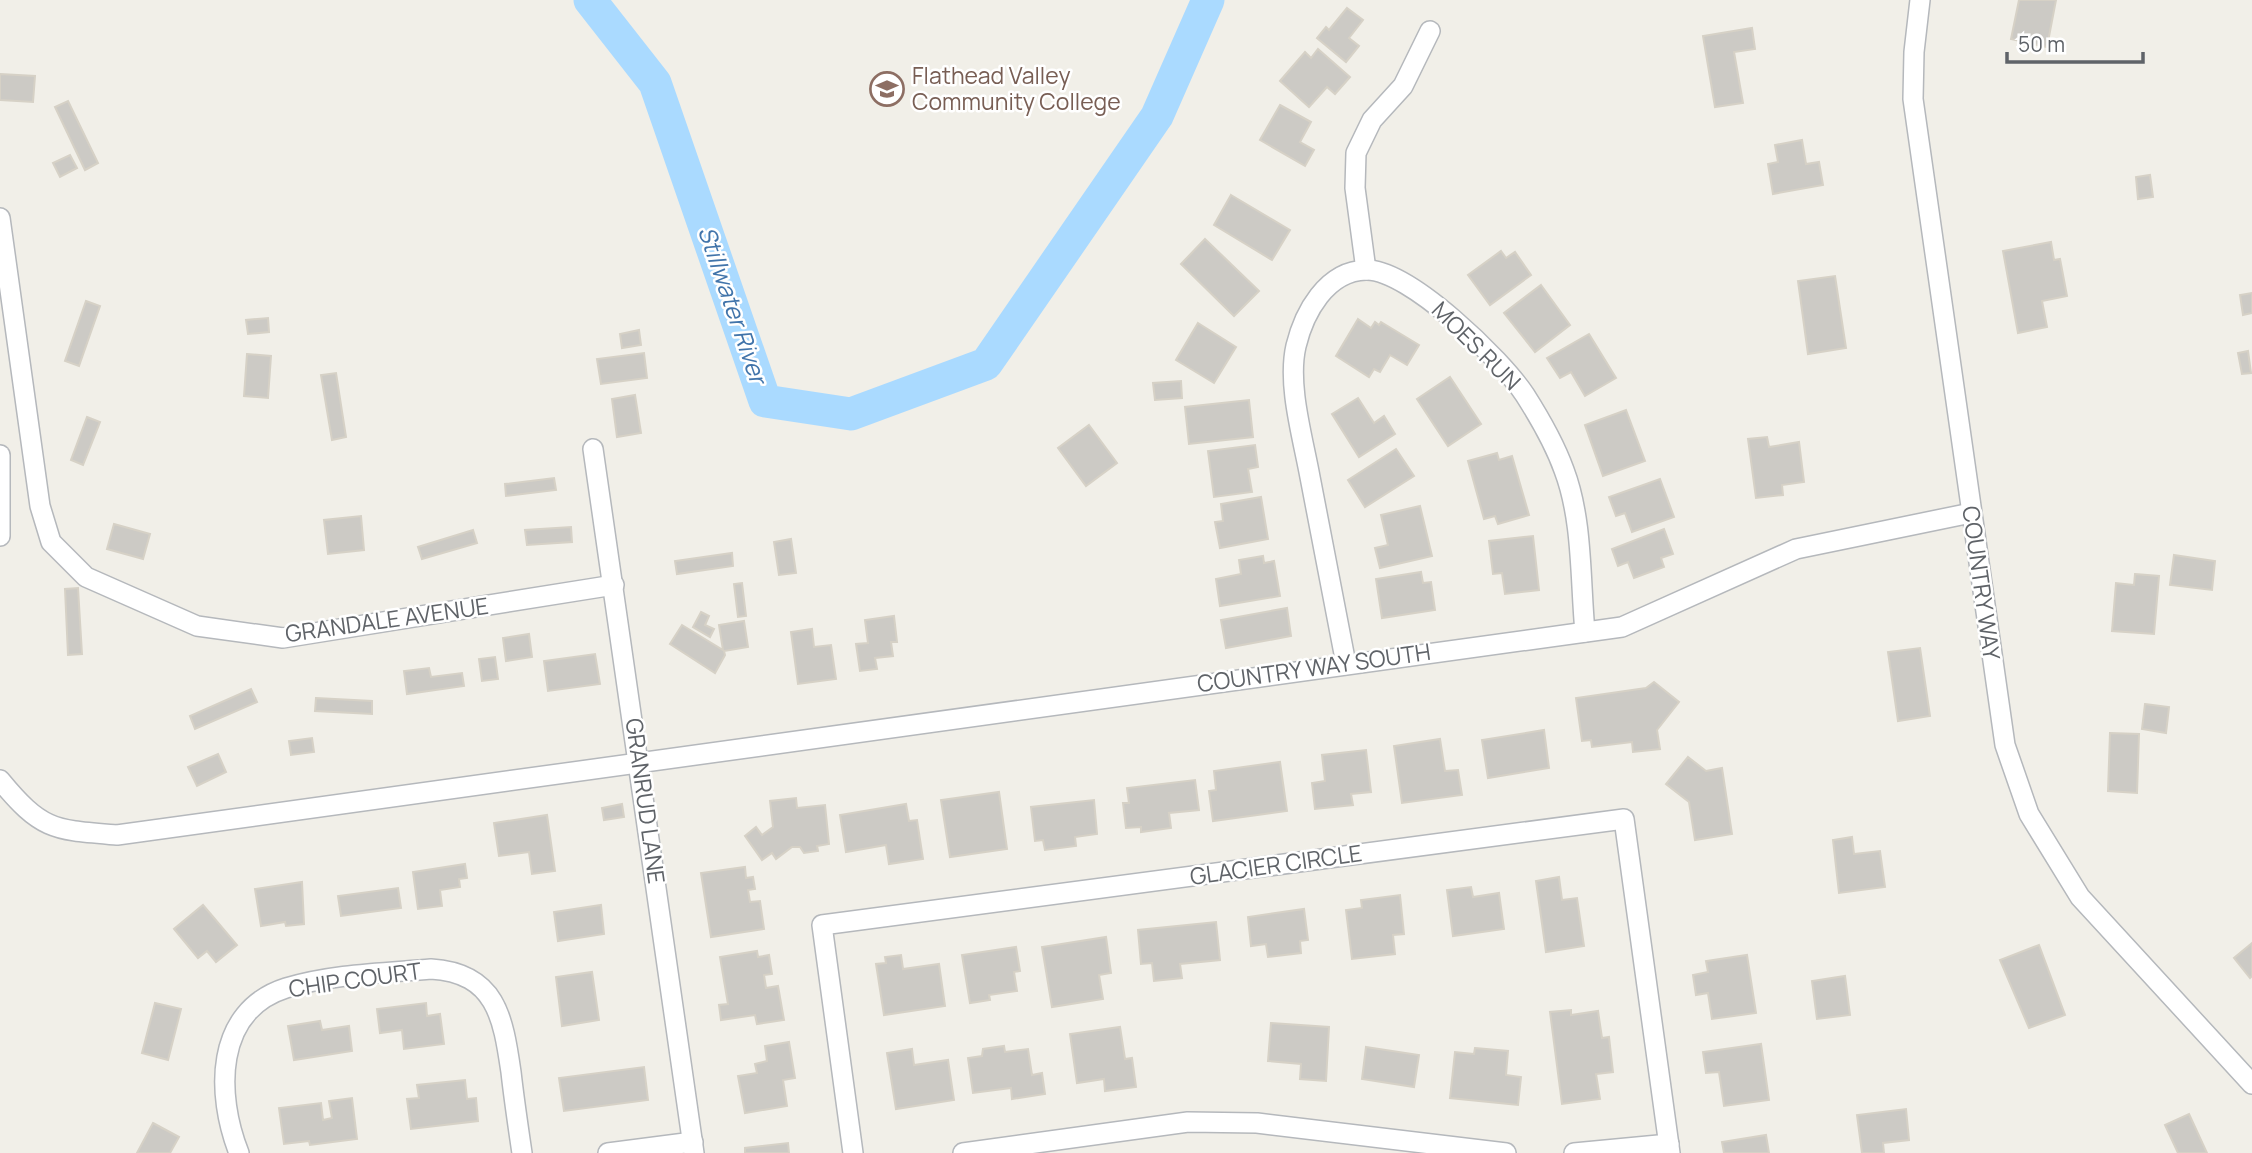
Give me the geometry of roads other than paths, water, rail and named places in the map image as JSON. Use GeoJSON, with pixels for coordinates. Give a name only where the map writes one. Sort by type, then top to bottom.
{"type":"FeatureCollection","features":[{"type":"Feature","properties":{"kind":"street","name":"COUNTRY WAY"},"geometry":{"type":"LineString","coordinates":[[1920,0],[1914,52],[1913,99],[2003,733],[2029,814],[2080,897],[2252,1084]]}},
{"type":"Feature","properties":{"kind":"street"},"geometry":{"type":"LineString","coordinates":[[1346,664],[1296,402],[1296,348],[1311,306],[1327,288],[1336,279],[1366,270],[1355,188],[1356,153],[1372,120],[1403,86],[1430,31]]}},
{"type":"Feature","properties":{"kind":"street","name":"GRANDALE AVENUE"},"geometry":{"type":"LineString","coordinates":[[0,218],[40,506],[51,542],[86,578],[197,626],[283,638],[614,586]]}},
{"type":"Feature","properties":{"kind":"street","name":"MOES RUN"},"geometry":{"type":"LineString","coordinates":[[1366,270],[1390,276],[1437,304],[1491,356],[1524,394],[1564,470],[1575,514],[1585,632]]}},
{"type":"Feature","properties":{"kind":"street","name":"GRANRUD LANE"},"geometry":{"type":"LineString","coordinates":[[593,449],[640,761],[693,1147]]}},
{"type":"Feature","properties":{"kind":"street"},"geometry":{"type":"LineString","coordinates":[[0,455],[0,536]]}},
{"type":"Feature","properties":{"kind":"street","name":"COUNTRY WAY SOUTH"},"geometry":{"type":"LineString","coordinates":[[0,780],[26,812],[62,831],[117,835],[1622,627],[1796,549],[1971,513]]}},
{"type":"Feature","properties":{"kind":"street","name":"GLACIER CIRCLE"},"geometry":{"type":"LineString","coordinates":[[853,1153],[822,925],[1624,819],[1669,1148]]}},
{"type":"Feature","properties":{"kind":"street","name":"CHIP COURT"},"geometry":{"type":"LineString","coordinates":[[239,1153],[226,1111],[223,1073],[237,1029],[258,1004],[285,988],[317,981],[431,969],[445,970],[474,980],[494,1002],[506,1033],[522,1153]]}},
{"type":"Feature","properties":{"kind":"street"},"geometry":{"type":"LineString","coordinates":[[963,1153],[1188,1122],[1257,1124],[1506,1153]]}},
{"type":"Feature","properties":{"kind":"street"},"geometry":{"type":"LineString","coordinates":[[608,1153],[693,1147]]}},
{"type":"Feature","properties":{"kind":"street"},"geometry":{"type":"LineString","coordinates":[[1574,1153],[1669,1148]]}},
{"type":"Feature","properties":{"kind":"waterway","name":"Stillwater River"},"geometry":{"type":"LineString","coordinates":[[590,0],[655,83],[765,401],[851,414],[986,364],[1157,116],[1208,0]]}},
{"type":"Feature","properties":{"kind":"place","name":"Flathead Valley Community College"},"geometry":{"type":"Point","coordinates":[887,89]}}]}
